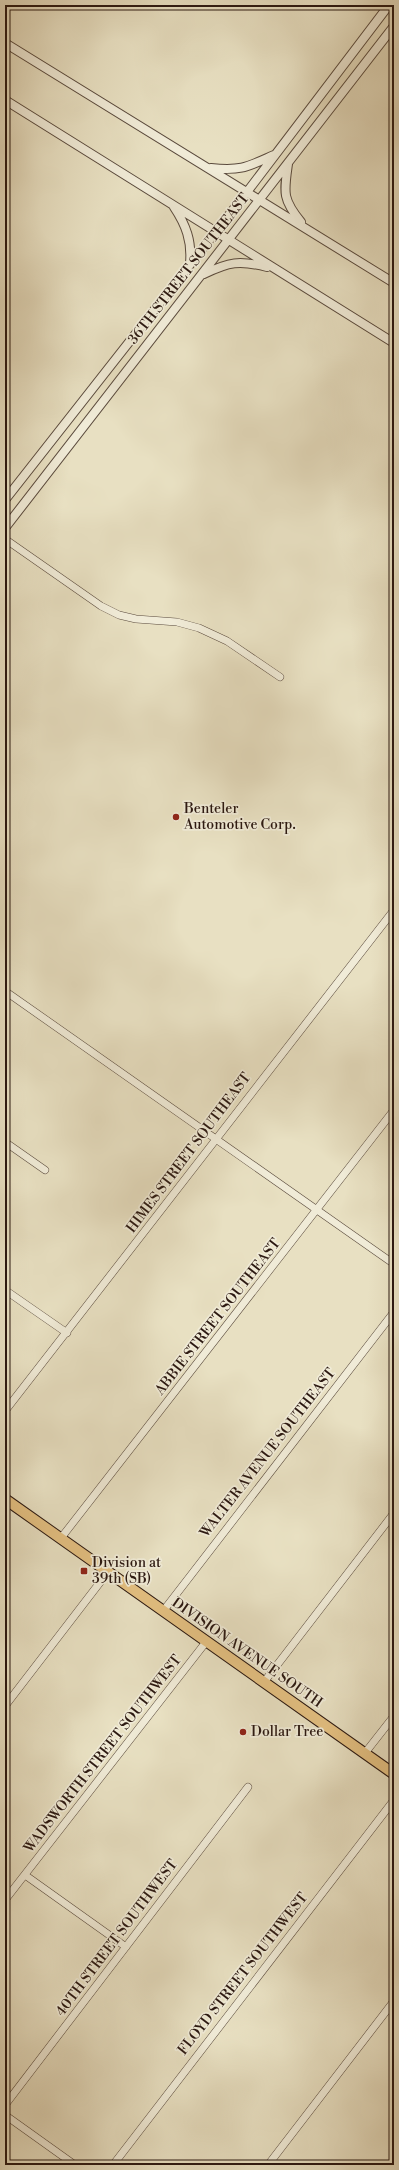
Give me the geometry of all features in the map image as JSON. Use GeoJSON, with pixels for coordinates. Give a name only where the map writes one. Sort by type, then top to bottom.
{"type":"FeatureCollection","features":[{"type":"Feature","properties":{"kind":"main road","name":"DIVISION AVENUE SOUTH"},"geometry":{"type":"LineString","coordinates":[[5,1499],[394,1774]]}},
{"type":"Feature","properties":{"kind":"street","name":"36TH STREET SOUTHEAST"},"geometry":{"type":"LineString","coordinates":[[5,500],[247,192],[389,5]]}},
{"type":"Feature","properties":{"kind":"street","name":"36TH STREET SOUTHEAST"},"geometry":{"type":"LineString","coordinates":[[5,528],[203,274],[228,238],[288,164],[394,26]]}},
{"type":"Feature","properties":{"kind":"street"},"geometry":{"type":"LineString","coordinates":[[5,43],[394,283]]}},
{"type":"Feature","properties":{"kind":"street"},"geometry":{"type":"LineString","coordinates":[[5,48],[15,49]]}},
{"type":"Feature","properties":{"kind":"street"},"geometry":{"type":"LineString","coordinates":[[5,100],[394,343]]}},
{"type":"Feature","properties":{"kind":"street"},"geometry":{"type":"LineString","coordinates":[[209,168],[233,170],[243,168],[275,154]]}},
{"type":"Feature","properties":{"kind":"street"},"geometry":{"type":"LineString","coordinates":[[288,164],[284,190],[286,200],[292,212],[305,227]]}},
{"type":"Feature","properties":{"kind":"street"},"geometry":{"type":"LineString","coordinates":[[172,204],[182,220],[189,236],[191,250],[189,264]]}},
{"type":"Feature","properties":{"kind":"street"},"geometry":{"type":"LineString","coordinates":[[203,274],[226,264],[236,262],[245,262],[273,268]]}},
{"type":"Feature","properties":{"kind":"street"},"geometry":{"type":"LineString","coordinates":[[5,539],[101,606],[119,615],[136,619],[177,622],[206,631],[227,641],[280,677]]}},
{"type":"Feature","properties":{"kind":"street","name":"HIMES STREET SOUTHEAST"},"geometry":{"type":"LineString","coordinates":[[5,1411],[394,910]]}},
{"type":"Feature","properties":{"kind":"street"},"geometry":{"type":"LineString","coordinates":[[5,991],[394,1264]]}},
{"type":"Feature","properties":{"kind":"street","name":"ABBIE STREET SOUTHEAST"},"geometry":{"type":"LineString","coordinates":[[61,1538],[394,1110]]}},
{"type":"Feature","properties":{"kind":"street"},"geometry":{"type":"LineString","coordinates":[[5,1142],[45,1170]]}},
{"type":"Feature","properties":{"kind":"street"},"geometry":{"type":"LineString","coordinates":[[5,1290],[67,1333]]}},
{"type":"Feature","properties":{"kind":"street","name":"WALTER AVENUE SOUTHEAST"},"geometry":{"type":"LineString","coordinates":[[164,1610],[394,1312]]}},
{"type":"Feature","properties":{"kind":"street"},"geometry":{"type":"LineString","coordinates":[[264,1682],[394,1513]]}},
{"type":"Feature","properties":{"kind":"street"},"geometry":{"type":"LineString","coordinates":[[5,1706],[108,1572]]}},
{"type":"Feature","properties":{"kind":"street","name":"WADSWORTH STREET SOUTHWEST"},"geometry":{"type":"LineString","coordinates":[[5,1900],[206,1642]]}},
{"type":"Feature","properties":{"kind":"street"},"geometry":{"type":"LineString","coordinates":[[365,1753],[394,1716]]}},
{"type":"Feature","properties":{"kind":"street","name":"40TH STREET SOUTHWEST"},"geometry":{"type":"LineString","coordinates":[[5,2105],[248,1787]]}},
{"type":"Feature","properties":{"kind":"street","name":"FLOYD STREET SOUTHWEST"},"geometry":{"type":"LineString","coordinates":[[113,2165],[394,1800]]}},
{"type":"Feature","properties":{"kind":"street"},"geometry":{"type":"LineString","coordinates":[[25,1875],[126,1947]]}},
{"type":"Feature","properties":{"kind":"street"},"geometry":{"type":"LineString","coordinates":[[268,2165],[394,2001]]}},
{"type":"Feature","properties":{"kind":"street"},"geometry":{"type":"LineString","coordinates":[[5,2115],[75,2165]]}},
{"type":"Feature","properties":{"kind":"place","name":"Benteler Automotive Corp."},"geometry":{"type":"Point","coordinates":[176,817]}},
{"type":"Feature","properties":{"kind":"place","name":"Division at 39th (SB)"},"geometry":{"type":"Point","coordinates":[84,1571]}},
{"type":"Feature","properties":{"kind":"place","name":"Dollar Tree"},"geometry":{"type":"Point","coordinates":[243,1732]}}]}
